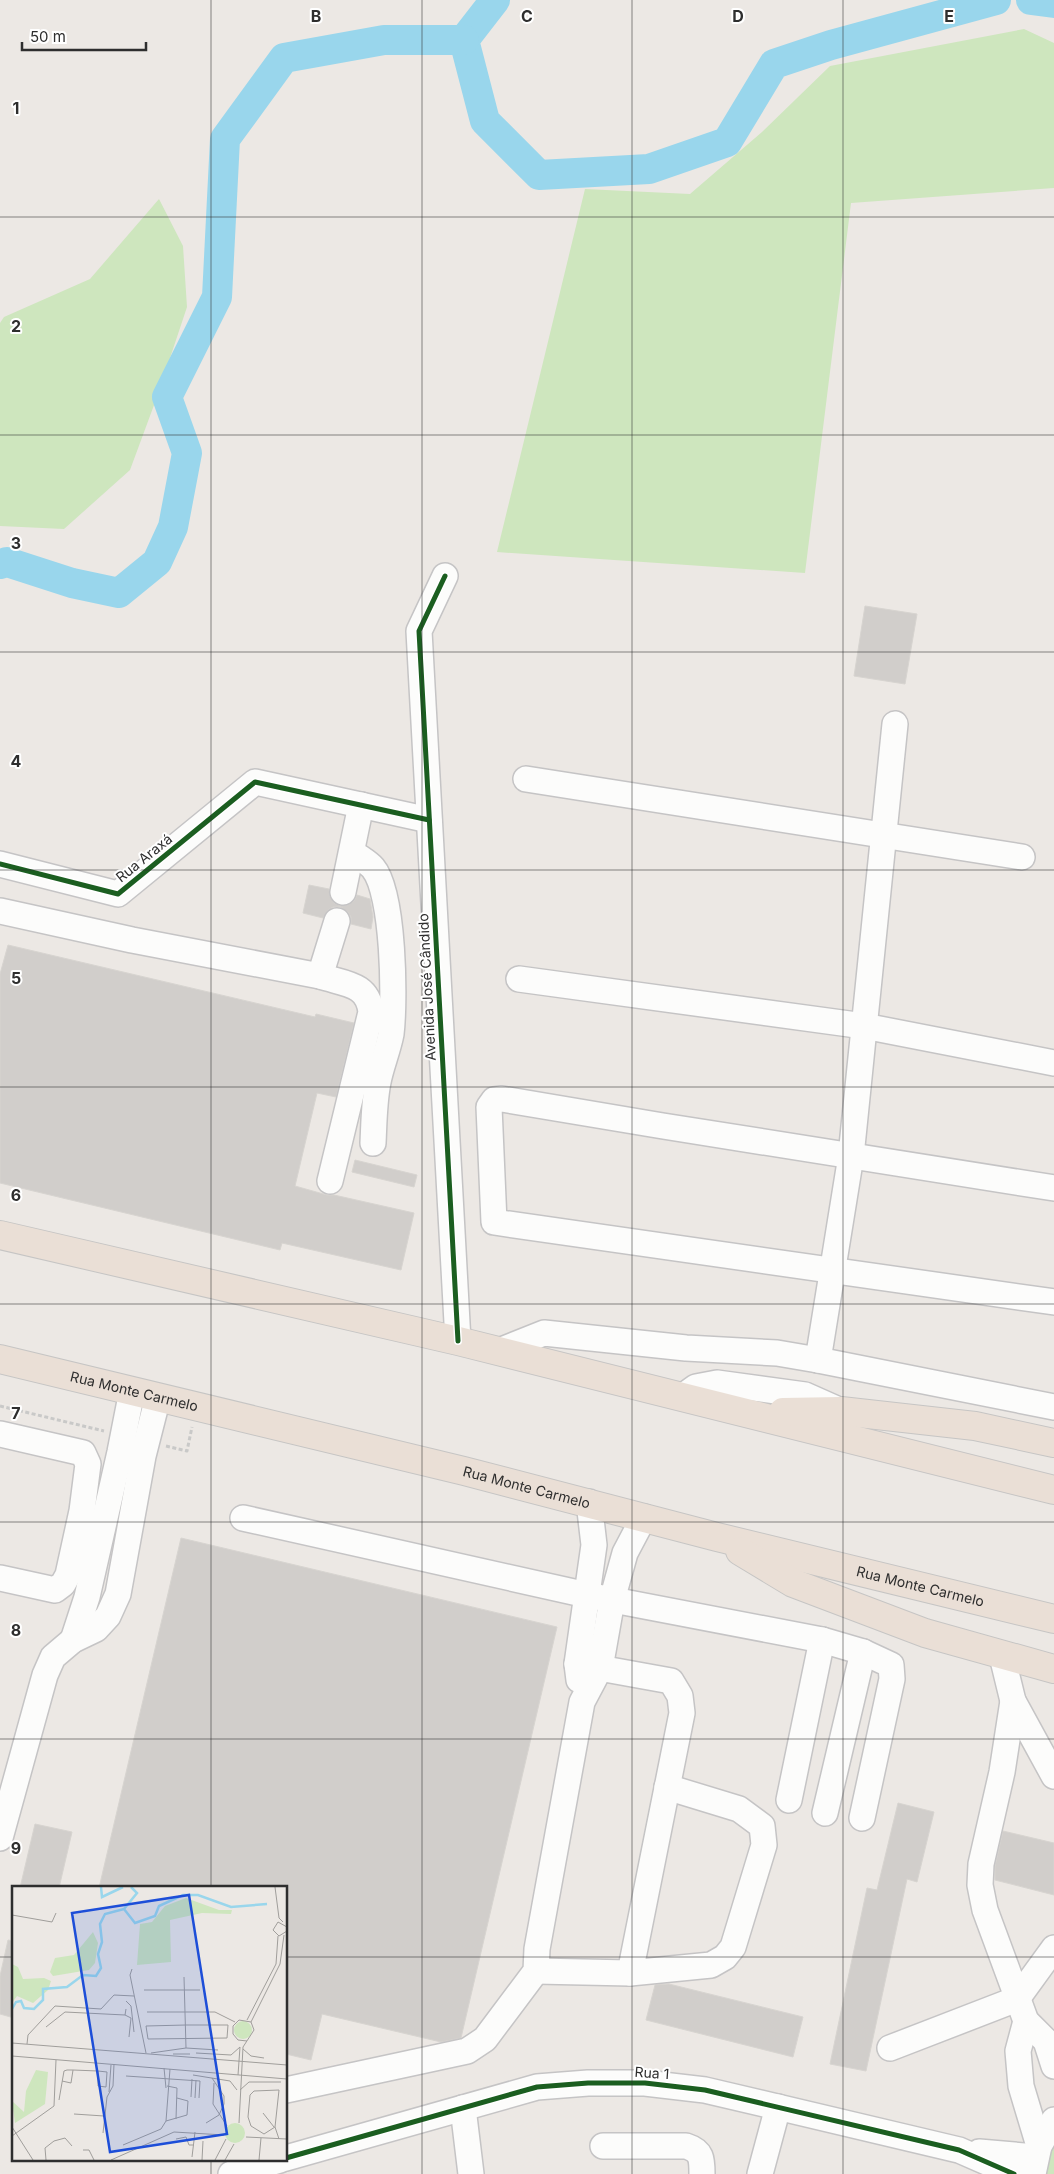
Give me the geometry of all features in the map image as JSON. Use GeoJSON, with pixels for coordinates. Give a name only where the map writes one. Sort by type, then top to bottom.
{"type":"FeatureCollection","features":[{"type":"Feature","properties":{"kind":"highway"},"geometry":{"type":"LineString","coordinates":[[0,1235],[458,1341],[498,1352],[689,1392],[750,1413],[1054,1490]]}},
{"type":"Feature","properties":{"kind":"highway","name":"Rua Monte Carmelo"},"geometry":{"type":"LineString","coordinates":[[0,1359],[589,1502],[717,1537],[1054,1619]]}},
{"type":"Feature","properties":{"kind":"highway"},"geometry":{"type":"LineString","coordinates":[[750,1413],[841,1411],[975,1426],[1054,1443]]}},
{"type":"Feature","properties":{"kind":"highway"},"geometry":{"type":"LineString","coordinates":[[717,1537],[793,1583],[925,1633],[1054,1669]]}},
{"type":"Feature","properties":{"kind":"street","name":"Avenida José Cândido"},"geometry":{"type":"LineString","coordinates":[[445,576],[419,631],[458,1341]]}},
{"type":"Feature","properties":{"kind":"street"},"geometry":{"type":"LineString","coordinates":[[818,1360],[851,1156],[895,724]]}},
{"type":"Feature","properties":{"kind":"street"},"geometry":{"type":"LineString","coordinates":[[526,779],[1022,857]]}},
{"type":"Feature","properties":{"kind":"street","name":"Rua Araxá"},"geometry":{"type":"LineString","coordinates":[[0,864],[118,894],[255,782],[362,806]]}},
{"type":"Feature","properties":{"kind":"street"},"geometry":{"type":"LineString","coordinates":[[343,892],[362,806],[429,820]]}},
{"type":"Feature","properties":{"kind":"street"},"geometry":{"type":"LineString","coordinates":[[352,852],[373,868],[382,884],[388,910],[393,1008],[390,1036],[374,1106],[373,1143]]}},
{"type":"Feature","properties":{"kind":"street"},"geometry":{"type":"LineString","coordinates":[[0,912],[132,940],[320,976],[360,989],[366,994],[370,1002],[371,1012],[330,1181]]}},
{"type":"Feature","properties":{"kind":"street"},"geometry":{"type":"LineString","coordinates":[[320,976],[337,921]]}},
{"type":"Feature","properties":{"kind":"street"},"geometry":{"type":"LineString","coordinates":[[519,979],[864,1026],[1054,1063]]}},
{"type":"Feature","properties":{"kind":"street"},"geometry":{"type":"LineString","coordinates":[[1054,1188],[502,1099],[494,1100],[489,1107],[494,1222],[1054,1302]]}},
{"type":"Feature","properties":{"kind":"street"},"geometry":{"type":"LineString","coordinates":[[498,1352],[544,1333],[686,1348],[777,1353],[1054,1407]]}},
{"type":"Feature","properties":{"kind":"street"},"geometry":{"type":"LineString","coordinates":[[686,1348],[689,1392],[716,1383],[805,1395],[841,1411]]}},
{"type":"Feature","properties":{"kind":"street"},"geometry":{"type":"LineString","coordinates":[[0,1838],[45,1675],[54,1657],[89,1622],[108,1616],[118,1594],[131,1523],[135,1438],[145,1394]]}},
{"type":"Feature","properties":{"kind":"street"},"geometry":{"type":"LineString","coordinates":[[0,1578],[55,1590],[63,1584],[93,1513],[135,1438]]}},
{"type":"Feature","properties":{"kind":"street"},"geometry":{"type":"LineString","coordinates":[[1,1441],[83,1453],[88,1464],[93,1513],[89,1622]]}},
{"type":"Feature","properties":{"kind":"street"},"geometry":{"type":"LineString","coordinates":[[288,2090],[467,2051],[485,2039],[536,1972],[537,1949],[588,1666],[587,1595],[594,1545],[589,1502]]}},
{"type":"Feature","properties":{"kind":"street"},"geometry":{"type":"LineString","coordinates":[[93,1513],[131,1523]]}},
{"type":"Feature","properties":{"kind":"street"},"geometry":{"type":"LineString","coordinates":[[588,1666],[612,1600],[625,1553],[644,1517]]}},
{"type":"Feature","properties":{"kind":"street"},"geometry":{"type":"LineString","coordinates":[[243,1518],[587,1595],[822,1640],[863,1652],[892,1664],[892,1679],[862,1818]]}},
{"type":"Feature","properties":{"kind":"street"},"geometry":{"type":"LineString","coordinates":[[789,1800],[822,1640]]}},
{"type":"Feature","properties":{"kind":"street"},"geometry":{"type":"LineString","coordinates":[[825,1813],[863,1652]]}},
{"type":"Feature","properties":{"kind":"street"},"geometry":{"type":"LineString","coordinates":[[1002,1656],[1013,1702],[1054,1776]]}},
{"type":"Feature","properties":{"kind":"street"},"geometry":{"type":"LineString","coordinates":[[588,1666],[671,1681],[680,1696],[682,1713],[630,1973]]}},
{"type":"Feature","properties":{"kind":"street"},"geometry":{"type":"LineString","coordinates":[[1013,1702],[1002,1772],[981,1864],[980,1885],[985,1910],[1021,2010],[1046,2041],[1054,2066]]}},
{"type":"Feature","properties":{"kind":"street"},"geometry":{"type":"LineString","coordinates":[[536,1972],[630,1973],[711,1965],[725,1957],[733,1947],[764,1845],[762,1826],[739,1809],[667,1787]]}},
{"type":"Feature","properties":{"kind":"street"},"geometry":{"type":"LineString","coordinates":[[1036,2159],[1021,2086],[1018,2051],[1021,2010],[1054,1948]]}},
{"type":"Feature","properties":{"kind":"street"},"geometry":{"type":"LineString","coordinates":[[890,2048],[1021,2010]]}},
{"type":"Feature","properties":{"kind":"street","name":"Rua 1"},"geometry":{"type":"LineString","coordinates":[[288,2157],[537,2087],[588,2082],[645,2083],[705,2090],[959,2150],[1014,2174]]}},
{"type":"Feature","properties":{"kind":"street"},"geometry":{"type":"LineString","coordinates":[[760,2174],[778,2107]]}},
{"type":"Feature","properties":{"kind":"street"},"geometry":{"type":"LineString","coordinates":[[463,2108],[471,2174]]}},
{"type":"Feature","properties":{"kind":"street"},"geometry":{"type":"LineString","coordinates":[[1036,2159],[1054,2120]]}},
{"type":"Feature","properties":{"kind":"street"},"geometry":{"type":"LineString","coordinates":[[603,2146],[686,2146],[699,2152],[702,2158],[702,2174]]}},
{"type":"Feature","properties":{"kind":"street"},"geometry":{"type":"LineString","coordinates":[[959,2150],[1036,2159]]}},
{"type":"Feature","properties":{"kind":"street"},"geometry":{"type":"LineString","coordinates":[[231,2174],[273,2162]]}},
{"type":"Feature","properties":{"kind":"path"},"geometry":{"type":"LineString","coordinates":[[0,1406],[186,1452],[196,1406]]}},
{"type":"Feature","properties":{"kind":"green space"},"geometry":{"type":"Polygon","coordinates":[[[1024,29],[1054,43],[1054,188],[851,203],[805,573],[497,552],[585,189],[690,194],[762,132],[830,66],[1024,29]]]}},
{"type":"Feature","properties":{"kind":"green space"},"geometry":{"type":"Polygon","coordinates":[[[159,199],[183,246],[187,307],[130,470],[64,529],[0,526],[0,323],[4,317],[90,279],[159,199]]]}},
{"type":"Feature","properties":{"kind":"green space"},"geometry":{"type":"Polygon","coordinates":[[[1054,2134],[1054,2174],[1042,2174],[1054,2134]]]}},
{"type":"Feature","properties":{"kind":"building"},"geometry":{"type":"Polygon","coordinates":[[[865,606],[917,614],[905,684],[854,676],[865,606]]]}},
{"type":"Feature","properties":{"kind":"building"},"geometry":{"type":"Polygon","coordinates":[[[309,885],[329,889],[330,897],[334,903],[340,906],[348,905],[354,901],[357,895],[370,899],[373,917],[371,929],[351,924],[351,917],[341,907],[333,907],[328,910],[323,918],[303,913],[309,885]]]}},
{"type":"Feature","properties":{"kind":"building"},"geometry":{"type":"Polygon","coordinates":[[[8,945],[315,1017],[316,1014],[354,1023],[336,1097],[317,1093],[295,1186],[327,1195],[414,1213],[401,1270],[282,1243],[280,1250],[0,1183],[0,974],[8,945]]]}},
{"type":"Feature","properties":{"kind":"building"},"geometry":{"type":"Polygon","coordinates":[[[355,1160],[417,1175],[414,1187],[352,1172],[355,1160]]]}},
{"type":"Feature","properties":{"kind":"building"},"geometry":{"type":"Polygon","coordinates":[[[181,1538],[557,1627],[461,2038],[441,2042],[322,2014],[311,2060],[288,2054],[288,1886],[99,1886],[181,1538]]]}},
{"type":"Feature","properties":{"kind":"building"},"geometry":{"type":"Polygon","coordinates":[[[898,1803],[934,1812],[917,1882],[907,1879],[866,2071],[830,2064],[867,1888],[877,1890],[898,1803]]]}},
{"type":"Feature","properties":{"kind":"building"},"geometry":{"type":"Polygon","coordinates":[[[35,1824],[72,1832],[59,1886],[20,1886],[35,1824]]]}},
{"type":"Feature","properties":{"kind":"building"},"geometry":{"type":"Polygon","coordinates":[[[1003,1831],[1054,1843],[1054,1895],[995,1880],[995,1866],[1003,1831]]]}},
{"type":"Feature","properties":{"kind":"building"},"geometry":{"type":"Polygon","coordinates":[[[8,1940],[12,1941],[12,2017],[0,2014],[0,1976],[8,1940]]]}},
{"type":"Feature","properties":{"kind":"building"},"geometry":{"type":"Polygon","coordinates":[[[669,1984],[803,2017],[793,2057],[646,2020],[655,1985],[669,1984]]]}},
{"type":"Feature","properties":{"kind":"waterway"},"geometry":{"type":"LineString","coordinates":[[495,0],[464,40],[485,121],[539,175],[649,169],[727,142],[774,64],[831,45],[996,0]]}},
{"type":"Feature","properties":{"kind":"waterway"},"geometry":{"type":"LineString","coordinates":[[1031,0],[1054,3]]}},
{"type":"Feature","properties":{"kind":"waterway"},"geometry":{"type":"LineString","coordinates":[[0,564],[7,562],[72,583],[119,593],[157,562],[173,527],[187,453],[167,397],[217,297],[225,139],[284,58],[384,40],[464,40]]}},
{"type":"Feature","properties":{"kind":"cycle path"},"geometry":{"type":"LineString","coordinates":[[445,576],[419,631],[458,1341]]}},
{"type":"Feature","properties":{"kind":"cycle path"},"geometry":{"type":"LineString","coordinates":[[0,864],[118,894],[255,782],[429,820]]}},
{"type":"Feature","properties":{"kind":"cycle path"},"geometry":{"type":"LineString","coordinates":[[288,2157],[537,2087],[588,2083],[645,2083],[705,2090],[959,2150],[1014,2174]]}}]}
